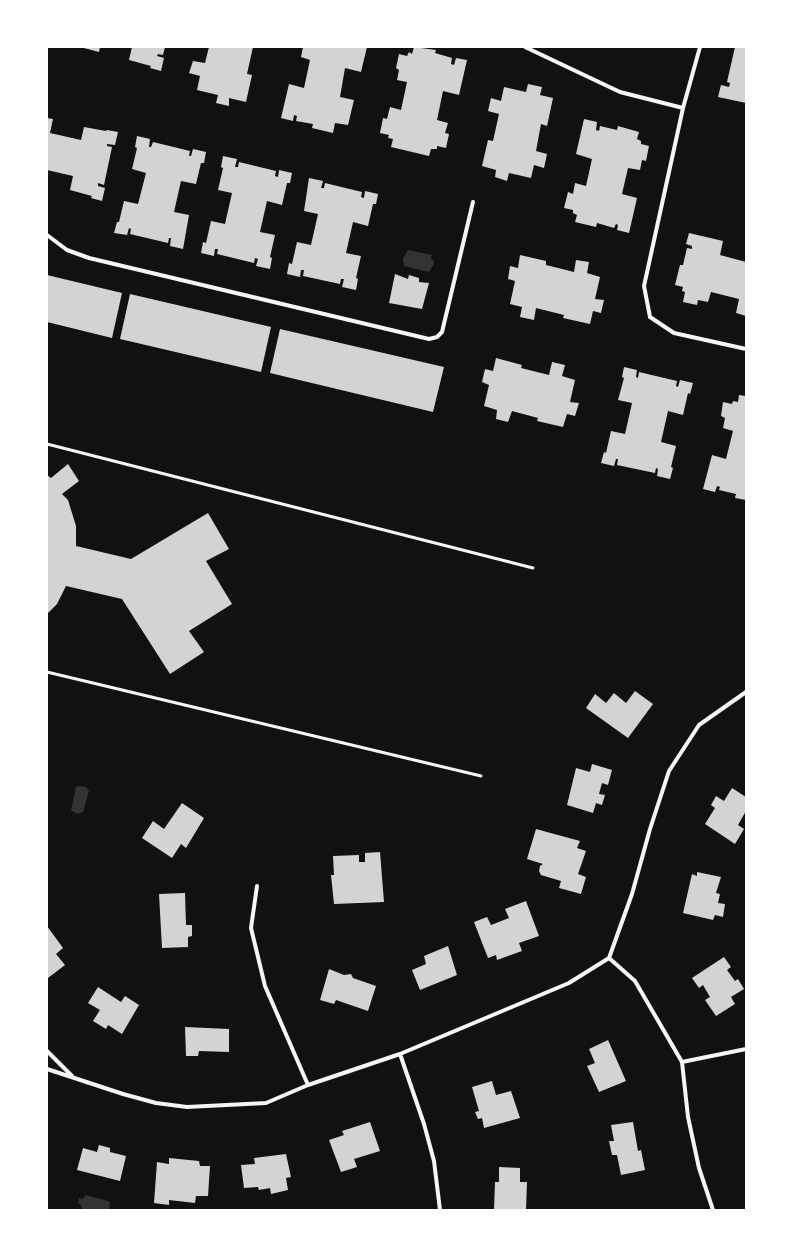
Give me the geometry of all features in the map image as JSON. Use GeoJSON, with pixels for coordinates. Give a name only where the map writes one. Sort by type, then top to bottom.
{"type":"FeatureCollection","features":[{"type":"Feature","properties":{"kind":"street"},"geometry":{"type":"LineString","coordinates":[[525,47],[620,92],[683,108]]}},
{"type":"Feature","properties":{"kind":"street"},"geometry":{"type":"LineString","coordinates":[[700,47],[683,108],[644,286],[650,317],[674,333],[746,349]]}},
{"type":"Feature","properties":{"kind":"street"},"geometry":{"type":"LineString","coordinates":[[47,235],[67,250],[89,258],[429,339],[437,337],[442,332],[473,202]]}},
{"type":"Feature","properties":{"kind":"street"},"geometry":{"type":"LineString","coordinates":[[47,1069],[123,1094],[156,1103],[187,1107],[266,1104],[308,1085],[400,1054],[569,983],[609,958],[632,894],[650,829],[669,771],[699,725],[746,692]]}},
{"type":"Feature","properties":{"kind":"street"},"geometry":{"type":"LineString","coordinates":[[257,886],[251,928],[265,986],[308,1085]]}},
{"type":"Feature","properties":{"kind":"street"},"geometry":{"type":"LineString","coordinates":[[609,958],[635,981],[682,1062],[688,1117],[699,1168],[713,1210]]}},
{"type":"Feature","properties":{"kind":"street"},"geometry":{"type":"LineString","coordinates":[[682,1062],[746,1049]]}},
{"type":"Feature","properties":{"kind":"street"},"geometry":{"type":"LineString","coordinates":[[47,1051],[74,1077]]}},
{"type":"Feature","properties":{"kind":"street"},"geometry":{"type":"LineString","coordinates":[[400,1054],[424,1124],[434,1161],[440,1210]]}},
{"type":"Feature","properties":{"kind":"lane"},"geometry":{"type":"LineString","coordinates":[[47,444],[533,568]]}},
{"type":"Feature","properties":{"kind":"lane"},"geometry":{"type":"LineString","coordinates":[[47,672],[481,776]]}},
{"type":"Feature","properties":{"kind":"shaded area"},"geometry":{"type":"Polygon","coordinates":[[[408,250],[432,255],[431,259],[434,261],[434,264],[429,272],[404,266],[403,259],[408,250]]]}},
{"type":"Feature","properties":{"kind":"shaded area"},"geometry":{"type":"Polygon","coordinates":[[[76,787],[86,787],[89,791],[83,812],[77,814],[71,810],[76,787]]]}},
{"type":"Feature","properties":{"kind":"shaded area"},"geometry":{"type":"Polygon","coordinates":[[[86,1195],[110,1202],[109,1210],[82,1209],[78,1203],[79,1198],[82,1199],[86,1195]]]}},
{"type":"Feature","properties":{"kind":"building"},"geometry":{"type":"Polygon","coordinates":[[[80,47],[100,47],[99,52],[80,47]]]}},
{"type":"Feature","properties":{"kind":"building"},"geometry":{"type":"Polygon","coordinates":[[[132,47],[165,47],[163,55],[158,54],[157,56],[164,58],[161,71],[150,68],[151,66],[129,60],[132,47]]]}},
{"type":"Feature","properties":{"kind":"building"},"geometry":{"type":"Polygon","coordinates":[[[209,47],[253,47],[247,74],[252,75],[246,102],[229,98],[229,106],[216,103],[218,95],[197,90],[200,76],[189,73],[193,61],[205,63],[209,47]]]}},
{"type":"Feature","properties":{"kind":"building"},"geometry":{"type":"Polygon","coordinates":[[[303,47],[367,47],[361,72],[345,68],[340,97],[354,100],[348,125],[335,123],[333,133],[312,128],[313,124],[296,121],[297,116],[294,115],[293,121],[281,118],[289,84],[304,88],[310,60],[301,57],[303,47]]]}},
{"type":"Feature","properties":{"kind":"building"},"geometry":{"type":"Polygon","coordinates":[[[414,47],[436,50],[435,53],[452,58],[451,64],[454,65],[456,58],[467,60],[459,95],[443,91],[437,120],[448,123],[445,133],[449,134],[446,148],[437,146],[437,149],[431,149],[429,156],[391,147],[393,139],[388,138],[389,135],[380,133],[383,118],[387,119],[390,107],[401,110],[407,82],[397,80],[399,70],[396,68],[399,54],[407,56],[409,52],[412,54],[414,47]]]}},
{"type":"Feature","properties":{"kind":"building"},"geometry":{"type":"Polygon","coordinates":[[[735,47],[746,47],[746,103],[718,97],[721,85],[729,87],[730,83],[727,82],[735,47]]]}},
{"type":"Feature","properties":{"kind":"building"},"geometry":{"type":"Polygon","coordinates":[[[528,84],[542,87],[540,95],[553,98],[547,126],[541,124],[536,151],[547,154],[544,168],[534,165],[531,178],[509,173],[507,181],[495,177],[496,170],[482,166],[488,140],[493,141],[499,114],[488,111],[491,98],[501,101],[504,87],[526,92],[528,84]]]}},
{"type":"Feature","properties":{"kind":"building"},"geometry":{"type":"Polygon","coordinates":[[[47,118],[53,119],[50,133],[81,140],[84,127],[118,132],[115,145],[107,144],[107,146],[112,147],[104,185],[98,183],[98,186],[105,188],[102,201],[91,198],[92,196],[70,190],[73,176],[47,170],[47,118]]]}},
{"type":"Feature","properties":{"kind":"building"},"geometry":{"type":"Polygon","coordinates":[[[584,119],[597,122],[596,130],[599,131],[600,126],[617,130],[618,126],[639,132],[637,139],[641,141],[641,144],[649,146],[646,161],[642,160],[640,170],[628,168],[622,194],[637,198],[629,233],[617,230],[618,225],[616,224],[614,228],[597,223],[596,227],[575,222],[577,215],[573,213],[573,210],[564,208],[568,192],[573,194],[575,183],[586,186],[592,159],[576,154],[584,119]]]}},
{"type":"Feature","properties":{"kind":"building"},"geometry":{"type":"Polygon","coordinates":[[[137,136],[150,139],[149,147],[151,147],[153,142],[190,151],[189,156],[191,156],[193,149],[206,152],[204,163],[201,163],[196,184],[181,181],[174,212],[189,215],[183,249],[170,246],[171,238],[169,238],[168,243],[130,234],[131,229],[129,228],[127,235],[114,233],[117,222],[119,222],[124,201],[138,204],[146,173],[132,169],[137,148],[135,147],[137,136]]]}},
{"type":"Feature","properties":{"kind":"building"},"geometry":{"type":"Polygon","coordinates":[[[223,156],[237,159],[235,167],[238,167],[239,162],[276,171],[275,176],[278,177],[279,170],[292,173],[290,183],[287,183],[282,205],[267,201],[260,232],[275,235],[270,257],[272,258],[270,269],[256,266],[258,259],[255,258],[254,263],[217,254],[218,249],[215,249],[214,256],[201,253],[203,242],[206,243],[211,221],[225,224],[232,193],[218,190],[223,168],[221,167],[223,156]]]}},
{"type":"Feature","properties":{"kind":"building"},"geometry":{"type":"Polygon","coordinates":[[[309,178],[323,181],[321,188],[324,188],[325,183],[362,192],[361,197],[364,198],[365,191],[378,194],[376,204],[373,204],[368,226],[353,222],[346,253],[361,256],[356,278],[358,279],[356,290],[342,287],[344,279],[341,279],[340,284],[303,276],[304,270],[301,270],[300,277],[287,274],[289,263],[292,264],[297,242],[311,245],[318,214],[304,211],[309,178]]]}},
{"type":"Feature","properties":{"kind":"building"},"geometry":{"type":"Polygon","coordinates":[[[689,233],[723,241],[720,255],[746,262],[746,316],[736,313],[739,299],[711,292],[708,302],[698,300],[697,305],[683,302],[685,292],[682,291],[683,287],[675,285],[680,265],[683,265],[687,248],[692,249],[692,246],[686,244],[689,233]]]}},
{"type":"Feature","properties":{"kind":"building"},"geometry":{"type":"Polygon","coordinates":[[[520,255],[546,261],[546,265],[574,272],[576,260],[589,262],[587,273],[600,277],[595,299],[604,300],[601,313],[593,311],[590,324],[563,318],[564,315],[536,308],[534,320],[520,317],[522,307],[510,304],[515,281],[508,279],[510,266],[518,268],[520,255]]]}},
{"type":"Feature","properties":{"kind":"building"},"geometry":{"type":"Polygon","coordinates":[[[395,274],[408,279],[409,275],[419,278],[419,282],[429,283],[422,309],[389,303],[395,274]]]}},
{"type":"Feature","properties":{"kind":"building"},"geometry":{"type":"Polygon","coordinates":[[[47,275],[122,293],[112,338],[47,322],[47,275]]]}},
{"type":"Feature","properties":{"kind":"building"},"geometry":{"type":"Polygon","coordinates":[[[130,294],[271,327],[261,372],[120,339],[130,294]]]}},
{"type":"Feature","properties":{"kind":"building"},"geometry":{"type":"Polygon","coordinates":[[[280,329],[444,367],[433,412],[270,373],[280,329]]]}},
{"type":"Feature","properties":{"kind":"building"},"geometry":{"type":"Polygon","coordinates":[[[496,358],[522,365],[521,368],[549,375],[552,362],[565,365],[562,376],[575,380],[570,402],[579,403],[575,416],[567,414],[563,427],[537,421],[538,418],[512,411],[508,422],[496,419],[497,410],[484,406],[489,385],[482,382],[485,369],[493,371],[496,358]]]}},
{"type":"Feature","properties":{"kind":"building"},"geometry":{"type":"Polygon","coordinates":[[[624,367],[637,370],[636,377],[638,378],[639,372],[677,381],[676,386],[678,387],[680,380],[693,383],[690,394],[688,393],[683,415],[668,411],[661,442],[676,446],[670,479],[657,476],[658,469],[656,468],[655,473],[617,465],[618,459],[616,459],[614,466],[601,463],[604,452],[606,453],[611,431],[625,434],[632,403],[618,400],[624,378],[622,377],[624,367]]]}},
{"type":"Feature","properties":{"kind":"building"},"geometry":{"type":"Polygon","coordinates":[[[739,395],[746,396],[746,500],[735,498],[736,494],[719,490],[720,487],[717,486],[715,492],[703,489],[712,455],[726,459],[733,431],[723,428],[725,418],[721,416],[723,402],[732,404],[733,401],[738,402],[739,395]]]}},
{"type":"Feature","properties":{"kind":"building"},"geometry":{"type":"Polygon","coordinates":[[[68,464],[79,481],[62,494],[68,500],[76,526],[76,546],[131,559],[208,513],[229,549],[206,561],[232,604],[189,631],[204,652],[170,674],[122,599],[66,586],[57,604],[47,614],[47,475],[51,478],[68,464]]]}},
{"type":"Feature","properties":{"kind":"building"},"geometry":{"type":"Polygon","coordinates":[[[635,691],[653,704],[628,738],[586,708],[595,694],[606,703],[614,693],[626,703],[635,691]]]}},
{"type":"Feature","properties":{"kind":"building"},"geometry":{"type":"Polygon","coordinates":[[[592,764],[612,770],[608,785],[602,783],[599,794],[605,795],[602,805],[596,803],[593,813],[567,805],[576,768],[590,772],[592,764]]]}},
{"type":"Feature","properties":{"kind":"building"},"geometry":{"type":"Polygon","coordinates":[[[732,788],[746,797],[746,811],[738,825],[744,829],[735,844],[705,824],[715,808],[711,805],[716,796],[724,801],[732,788]]]}},
{"type":"Feature","properties":{"kind":"building"},"geometry":{"type":"Polygon","coordinates":[[[182,803],[204,818],[186,848],[181,844],[172,858],[142,838],[153,821],[164,829],[182,803]]]}},
{"type":"Feature","properties":{"kind":"building"},"geometry":{"type":"Polygon","coordinates":[[[536,829],[580,841],[577,848],[586,851],[578,874],[586,877],[581,894],[559,888],[561,881],[541,875],[539,871],[540,866],[543,864],[527,859],[536,829]]]}},
{"type":"Feature","properties":{"kind":"building"},"geometry":{"type":"Polygon","coordinates":[[[380,852],[384,902],[334,904],[331,875],[334,875],[333,856],[359,855],[359,862],[365,862],[365,853],[380,852]]]}},
{"type":"Feature","properties":{"kind":"building"},"geometry":{"type":"Polygon","coordinates":[[[697,872],[721,877],[716,893],[720,894],[718,903],[725,904],[723,917],[715,915],[713,920],[683,913],[692,874],[697,876],[697,872]]]}},
{"type":"Feature","properties":{"kind":"building"},"geometry":{"type":"Polygon","coordinates":[[[185,893],[186,925],[192,925],[192,936],[188,937],[188,947],[162,948],[159,894],[185,893]]]}},
{"type":"Feature","properties":{"kind":"building"},"geometry":{"type":"Polygon","coordinates":[[[526,901],[539,936],[519,943],[522,951],[497,960],[496,955],[488,958],[474,922],[487,917],[491,925],[509,918],[505,909],[526,901]]]}},
{"type":"Feature","properties":{"kind":"building"},"geometry":{"type":"Polygon","coordinates":[[[47,926],[63,948],[56,954],[65,965],[48,978],[47,926]]]}},
{"type":"Feature","properties":{"kind":"building"},"geometry":{"type":"Polygon","coordinates":[[[448,946],[457,975],[420,990],[412,970],[426,964],[424,956],[448,946]]]}},
{"type":"Feature","properties":{"kind":"building"},"geometry":{"type":"Polygon","coordinates":[[[724,957],[731,967],[727,970],[735,981],[738,979],[744,989],[731,997],[735,1004],[716,1016],[705,1000],[710,997],[703,985],[699,988],[692,978],[724,957]]]}},
{"type":"Feature","properties":{"kind":"building"},"geometry":{"type":"Polygon","coordinates":[[[329,969],[344,975],[351,974],[353,978],[376,986],[368,1011],[336,1000],[334,1004],[320,1000],[329,969]]]}},
{"type":"Feature","properties":{"kind":"building"},"geometry":{"type":"Polygon","coordinates":[[[98,987],[121,1002],[125,996],[139,1005],[122,1034],[108,1025],[106,1029],[93,1021],[100,1010],[88,1003],[98,987]]]}},
{"type":"Feature","properties":{"kind":"building"},"geometry":{"type":"Polygon","coordinates":[[[185,1027],[229,1029],[229,1052],[199,1051],[198,1056],[186,1056],[185,1027]]]}},
{"type":"Feature","properties":{"kind":"building"},"geometry":{"type":"Polygon","coordinates":[[[608,1040],[626,1081],[599,1092],[587,1066],[595,1063],[589,1049],[608,1040]]]}},
{"type":"Feature","properties":{"kind":"building"},"geometry":{"type":"Polygon","coordinates":[[[492,1081],[496,1095],[511,1091],[520,1118],[484,1128],[482,1118],[478,1119],[475,1112],[479,1111],[472,1087],[492,1081]]]}},
{"type":"Feature","properties":{"kind":"building"},"geometry":{"type":"Polygon","coordinates":[[[370,1122],[380,1151],[354,1159],[357,1167],[341,1172],[329,1140],[344,1135],[342,1131],[370,1122]]]}},
{"type":"Feature","properties":{"kind":"building"},"geometry":{"type":"Polygon","coordinates":[[[633,1122],[638,1151],[641,1150],[645,1170],[621,1175],[617,1155],[612,1155],[609,1141],[614,1141],[611,1125],[633,1122]]]}},
{"type":"Feature","properties":{"kind":"building"},"geometry":{"type":"Polygon","coordinates":[[[99,1145],[110,1148],[110,1152],[126,1156],[120,1181],[77,1170],[83,1148],[97,1152],[99,1145]]]}},
{"type":"Feature","properties":{"kind":"building"},"geometry":{"type":"Polygon","coordinates":[[[286,1154],[291,1177],[286,1178],[288,1190],[271,1194],[270,1188],[259,1190],[258,1187],[244,1188],[241,1165],[255,1164],[254,1158],[286,1154]]]}},
{"type":"Feature","properties":{"kind":"building"},"geometry":{"type":"Polygon","coordinates":[[[169,1158],[199,1161],[200,1166],[210,1166],[208,1196],[196,1196],[195,1203],[169,1200],[169,1205],[154,1203],[157,1162],[169,1164],[169,1158]]]}},
{"type":"Feature","properties":{"kind":"building"},"geometry":{"type":"Polygon","coordinates":[[[499,1167],[520,1168],[520,1182],[527,1182],[526,1210],[494,1210],[495,1182],[499,1182],[499,1167]]]}}]}
